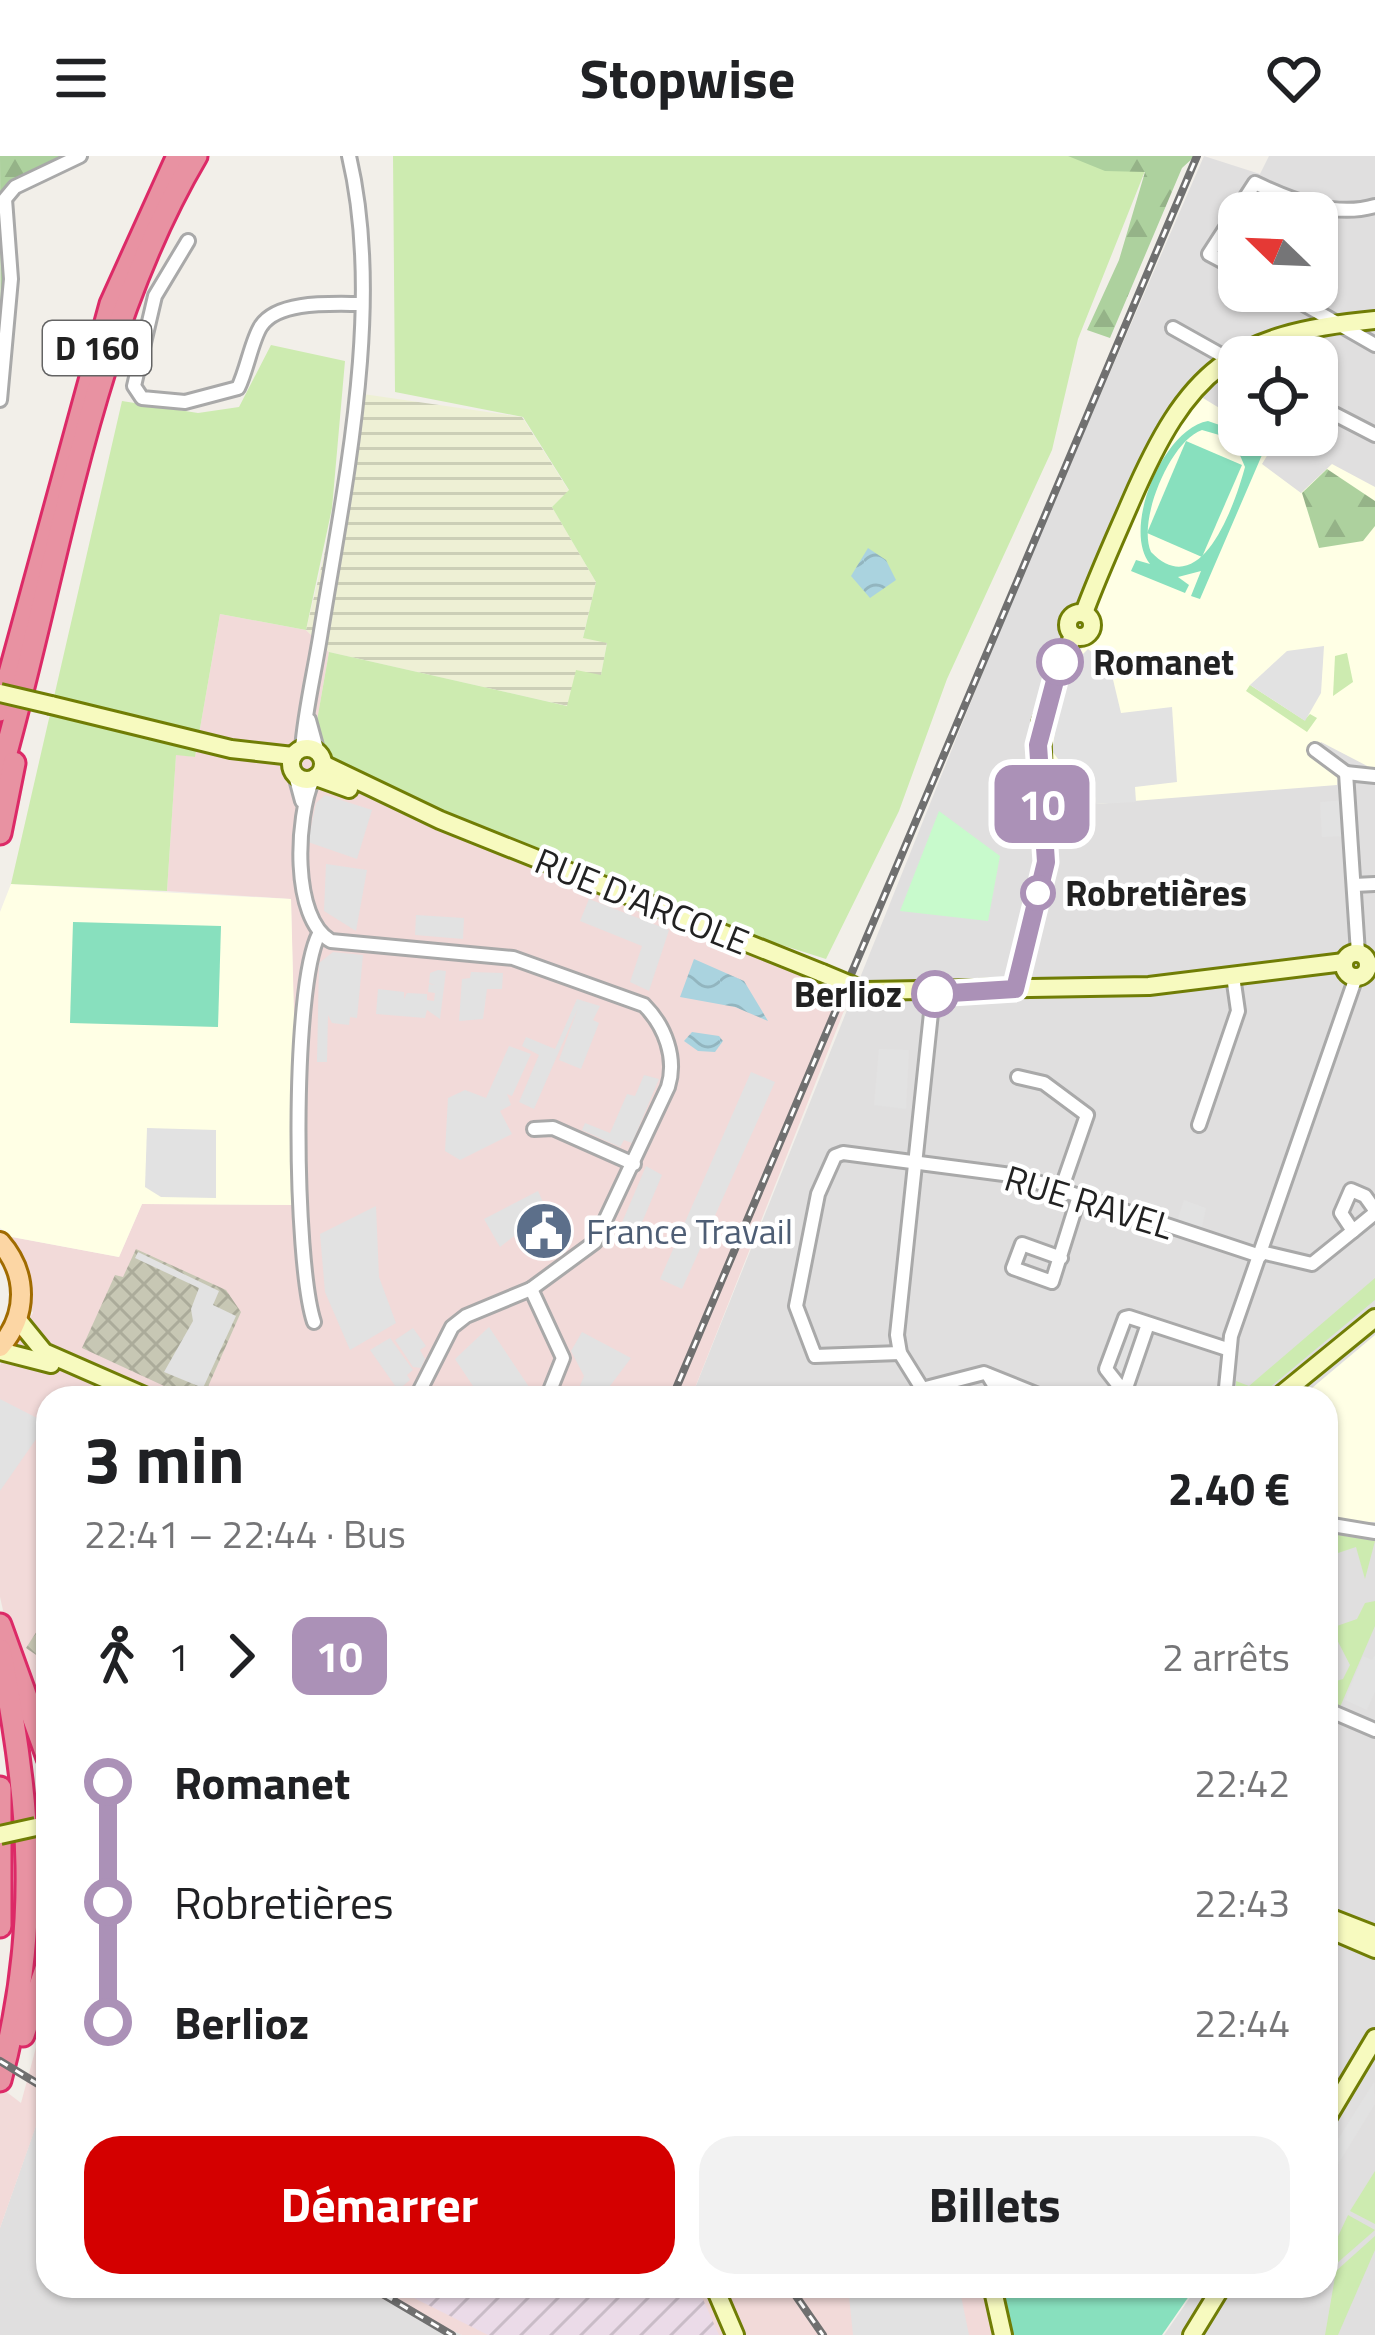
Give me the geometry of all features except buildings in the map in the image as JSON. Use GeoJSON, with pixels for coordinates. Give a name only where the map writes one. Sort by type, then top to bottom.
{"type":"FeatureCollection","features":[{"type":"Feature","properties":{"kind":"highway","name":"D 160"},"geometry":{"type":"LineString","coordinates":[[0,774],[7,716],[111,304],[178,156]]}},
{"type":"Feature","properties":{"kind":"highway","name":"D 160"},"geometry":{"type":"LineString","coordinates":[[7,716],[116,338],[156,234],[196,156]]}},
{"type":"Feature","properties":{"kind":"highway"},"geometry":{"type":"LineString","coordinates":[[0,833],[17,747],[7,716]]}},
{"type":"Feature","properties":{"kind":"highway"},"geometry":{"type":"LineString","coordinates":[[0,1625],[36,1725]]}},
{"type":"Feature","properties":{"kind":"highway"},"geometry":{"type":"LineString","coordinates":[[0,1650],[25,1788],[31,1873],[24,1965],[0,2080]]}},
{"type":"Feature","properties":{"kind":"highway"},"geometry":{"type":"LineString","coordinates":[[0,1722],[12,1786],[17,1898],[0,2033]]}},
{"type":"Feature","properties":{"kind":"highway"},"geometry":{"type":"LineString","coordinates":[[0,1788],[0,1926]]}},
{"type":"Feature","properties":{"kind":"highway"},"geometry":{"type":"LineString","coordinates":[[0,2098],[36,1997]]}},
{"type":"Feature","properties":{"kind":"main road"},"geometry":{"type":"LineString","coordinates":[[1287,336],[1375,320]]}},
{"type":"Feature","properties":{"kind":"main road"},"geometry":{"type":"LineString","coordinates":[[1015,989],[1046,862],[1041,723],[1073,635],[1091,632],[1092,621],[1084,613],[1160,435],[1180,401],[1218,373]]}},
{"type":"Feature","properties":{"kind":"main road","name":"RUE D'ARCOLE"},"geometry":{"type":"LineString","coordinates":[[0,693],[307,766],[865,991],[933,994],[1149,986],[1360,966]]}},
{"type":"Feature","properties":{"kind":"main road"},"geometry":{"type":"LineString","coordinates":[[0,1242],[19,1274],[18,1320],[0,1349],[104,1386]]}},
{"type":"Feature","properties":{"kind":"main road"},"geometry":{"type":"LineString","coordinates":[[1292,1386],[1375,1318]]}},
{"type":"Feature","properties":{"kind":"main road"},"geometry":{"type":"LineString","coordinates":[[18,1320],[44,1352],[121,1386]]}},
{"type":"Feature","properties":{"kind":"main road"},"geometry":{"type":"LineString","coordinates":[[0,1835],[36,1827]]}},
{"type":"Feature","properties":{"kind":"main road"},"geometry":{"type":"LineString","coordinates":[[1338,1921],[1375,1935]]}},
{"type":"Feature","properties":{"kind":"main road"},"geometry":{"type":"LineString","coordinates":[[1338,1933],[1375,1949]]}},
{"type":"Feature","properties":{"kind":"main road"},"geometry":{"type":"LineString","coordinates":[[1338,2100],[1375,2038]]}},
{"type":"Feature","properties":{"kind":"main road"},"geometry":{"type":"LineString","coordinates":[[719,2298],[735,2335]]}},
{"type":"Feature","properties":{"kind":"main road"},"geometry":{"type":"LineString","coordinates":[[995,2298],[1003,2335]]}},
{"type":"Feature","properties":{"kind":"main road"},"geometry":{"type":"LineString","coordinates":[[1192,2335],[1215,2298]]}},
{"type":"Feature","properties":{"kind":"street"},"geometry":{"type":"LineString","coordinates":[[0,400],[11,279],[5,199],[15,187],[80,156]]}},
{"type":"Feature","properties":{"kind":"street"},"geometry":{"type":"LineString","coordinates":[[349,156],[359,199],[361,304],[344,495],[308,713],[303,901],[319,934],[331,941],[534,962],[644,1005],[658,1018],[672,1074],[595,1242],[531,1289],[452,1327],[422,1386]]}},
{"type":"Feature","properties":{"kind":"street"},"geometry":{"type":"LineString","coordinates":[[1249,192],[1255,183],[1274,192]]}},
{"type":"Feature","properties":{"kind":"street"},"geometry":{"type":"LineString","coordinates":[[1338,208],[1375,206]]}},
{"type":"Feature","properties":{"kind":"street"},"geometry":{"type":"LineString","coordinates":[[188,241],[154,296],[134,386],[142,398],[185,402],[238,388],[254,357],[258,328],[273,314],[361,304]]}},
{"type":"Feature","properties":{"kind":"street"},"geometry":{"type":"LineString","coordinates":[[1318,312],[1375,344]]}},
{"type":"Feature","properties":{"kind":"street"},"geometry":{"type":"LineString","coordinates":[[1173,328],[1218,354]]}},
{"type":"Feature","properties":{"kind":"street"},"geometry":{"type":"LineString","coordinates":[[1338,416],[1375,435]]}},
{"type":"Feature","properties":{"kind":"street"},"geometry":{"type":"LineString","coordinates":[[1315,750],[1346,773],[1375,776]]}},
{"type":"Feature","properties":{"kind":"street"},"geometry":{"type":"LineString","coordinates":[[1225,1386],[1227,1349],[1360,966],[1346,773]]}},
{"type":"Feature","properties":{"kind":"street"},"geometry":{"type":"LineString","coordinates":[[1354,885],[1375,884]]}},
{"type":"Feature","properties":{"kind":"street"},"geometry":{"type":"LineString","coordinates":[[314,1322],[300,1253],[302,1043],[305,971],[319,934]]}},
{"type":"Feature","properties":{"kind":"street"},"geometry":{"type":"LineString","coordinates":[[1199,1125],[1238,1011],[1233,976]]}},
{"type":"Feature","properties":{"kind":"street"},"geometry":{"type":"LineString","coordinates":[[920,1386],[900,1353],[897,1335],[933,994]]}},
{"type":"Feature","properties":{"kind":"street"},"geometry":{"type":"LineString","coordinates":[[1018,1078],[1044,1083],[1087,1114],[1062,1187]]}},
{"type":"Feature","properties":{"kind":"street"},"geometry":{"type":"LineString","coordinates":[[534,1130],[553,1128],[634,1164]]}},
{"type":"Feature","properties":{"kind":"street","name":"RUE RAVEL"},"geometry":{"type":"LineString","coordinates":[[900,1353],[815,1356],[796,1306],[818,1194],[835,1156],[915,1163],[1062,1187],[1260,1254],[1312,1264],[1353,1231]]}},
{"type":"Feature","properties":{"kind":"street"},"geometry":{"type":"LineString","coordinates":[[1351,1190],[1365,1196],[1375,1211],[1353,1231],[1341,1213],[1351,1190]]}},
{"type":"Feature","properties":{"kind":"street"},"geometry":{"type":"LineString","coordinates":[[1060,1258],[1079,1196]]}},
{"type":"Feature","properties":{"kind":"street"},"geometry":{"type":"LineString","coordinates":[[531,1289],[563,1358],[552,1386]]}},
{"type":"Feature","properties":{"kind":"street"},"geometry":{"type":"LineString","coordinates":[[1119,1386],[1106,1374],[1123,1322],[1130,1318],[1227,1349]]}},
{"type":"Feature","properties":{"kind":"street"},"geometry":{"type":"LineString","coordinates":[[1124,1386],[1148,1324]]}},
{"type":"Feature","properties":{"kind":"street"},"geometry":{"type":"LineString","coordinates":[[949,1386],[987,1373],[1018,1386]]}},
{"type":"Feature","properties":{"kind":"street"},"geometry":{"type":"LineString","coordinates":[[987,1373],[995,1386]]}},
{"type":"Feature","properties":{"kind":"street"},"geometry":{"type":"LineString","coordinates":[[1338,1525],[1375,1532]]}},
{"type":"Feature","properties":{"kind":"street"},"geometry":{"type":"LineString","coordinates":[[1338,1714],[1375,1730]]}},
{"type":"Feature","properties":{"kind":"shaded area"},"geometry":{"type":"Polygon","coordinates":[[[1204,156],[1260,174],[1269,156],[1375,156],[1375,2335],[1164,2335],[1190,2298],[1338,2298],[1338,1386],[696,1386],[1020,580],[1204,156]]]}},
{"type":"Feature","properties":{"kind":"shaded area"},"geometry":{"type":"Polygon","coordinates":[[[363,394],[522,417],[569,491],[552,507],[596,582],[583,637],[607,642],[601,676],[568,706],[329,652],[306,630],[363,394]]]}},
{"type":"Feature","properties":{"kind":"shaded area"},"geometry":{"type":"Polygon","coordinates":[[[1198,395],[1218,407],[1218,456],[1267,456],[1262,464],[1301,493],[1332,464],[1375,487],[1375,770],[1321,742],[1312,755],[1338,776],[1337,785],[1096,804],[1093,781],[1047,785],[1045,746],[1050,713],[1072,657],[1102,631],[1097,600],[1162,442],[1198,395]]]}},
{"type":"Feature","properties":{"kind":"shaded area"},"geometry":{"type":"Polygon","coordinates":[[[220,614],[306,630],[329,652],[315,732],[851,993],[696,1386],[36,1386],[36,1711],[10,1641],[0,1597],[0,1365],[33,1313],[12,1237],[119,1257],[142,1204],[298,1205],[291,899],[167,891],[176,754],[195,757],[220,614]]]}},
{"type":"Feature","properties":{"kind":"shaded area"},"geometry":{"type":"Polygon","coordinates":[[[1324,646],[1321,693],[1305,721],[1250,685],[1287,651],[1324,646]]]}},
{"type":"Feature","properties":{"kind":"shaded area"},"geometry":{"type":"Polygon","coordinates":[[[1088,649],[1110,667],[1121,713],[1172,707],[1177,782],[1135,787],[1136,802],[1096,804],[1093,781],[1071,776],[1052,751],[1062,688],[1074,663],[1088,649]]]}},
{"type":"Feature","properties":{"kind":"shaded area"},"geometry":{"type":"Polygon","coordinates":[[[325,795],[372,810],[357,859],[308,842],[316,803],[325,795]]]}},
{"type":"Feature","properties":{"kind":"shaded area"},"geometry":{"type":"Polygon","coordinates":[[[1347,800],[1351,836],[1322,837],[1320,802],[1347,800]]]}},
{"type":"Feature","properties":{"kind":"shaded area"},"geometry":{"type":"Polygon","coordinates":[[[326,864],[367,870],[356,931],[324,911],[326,864]]]}},
{"type":"Feature","properties":{"kind":"shaded area"},"geometry":{"type":"Polygon","coordinates":[[[11,884],[291,899],[299,1205],[142,1204],[119,1257],[12,1237],[0,1228],[0,912],[11,884]]]}},
{"type":"Feature","properties":{"kind":"shaded area"},"geometry":{"type":"Polygon","coordinates":[[[589,899],[669,930],[649,991],[630,982],[642,946],[580,921],[589,899]]]}},
{"type":"Feature","properties":{"kind":"shaded area"},"geometry":{"type":"Polygon","coordinates":[[[416,915],[464,918],[463,939],[415,935],[416,915]]]}},
{"type":"Feature","properties":{"kind":"shaded area"},"geometry":{"type":"Polygon","coordinates":[[[333,952],[363,955],[357,1018],[350,1017],[349,1025],[332,1023],[328,1015],[327,1062],[317,1062],[319,963],[333,952]]]}},
{"type":"Feature","properties":{"kind":"shaded area"},"geometry":{"type":"Polygon","coordinates":[[[446,971],[440,1019],[427,1010],[425,1018],[376,1014],[378,989],[404,992],[404,999],[407,993],[427,994],[427,1000],[434,1001],[435,993],[428,992],[429,984],[435,985],[429,983],[430,973],[446,971]]]}},
{"type":"Feature","properties":{"kind":"shaded area"},"geometry":{"type":"Polygon","coordinates":[[[471,972],[503,973],[502,989],[487,989],[483,1019],[459,1021],[462,979],[470,978],[471,972]]]}},
{"type":"Feature","properties":{"kind":"shaded area"},"geometry":{"type":"Polygon","coordinates":[[[577,999],[600,1006],[593,1020],[599,1023],[581,1069],[559,1060],[578,1008],[534,1109],[519,1102],[539,1055],[522,1046],[526,1037],[555,1049],[577,999]]]}},
{"type":"Feature","properties":{"kind":"shaded area"},"geometry":{"type":"Polygon","coordinates":[[[509,1046],[531,1054],[512,1096],[507,1094],[511,1105],[500,1111],[512,1134],[460,1160],[445,1151],[448,1098],[465,1090],[486,1098],[509,1046]]]}},
{"type":"Feature","properties":{"kind":"shaded area"},"geometry":{"type":"Polygon","coordinates":[[[879,1049],[909,1050],[906,1109],[874,1105],[879,1049]]]}},
{"type":"Feature","properties":{"kind":"shaded area"},"geometry":{"type":"Polygon","coordinates":[[[751,1072],[775,1082],[682,1289],[660,1279],[751,1072]]]}},
{"type":"Feature","properties":{"kind":"shaded area"},"geometry":{"type":"Polygon","coordinates":[[[644,1075],[659,1079],[632,1143],[624,1140],[620,1147],[582,1130],[585,1123],[610,1133],[627,1094],[635,1096],[644,1075]]]}},
{"type":"Feature","properties":{"kind":"shaded area"},"geometry":{"type":"Polygon","coordinates":[[[147,1128],[216,1130],[216,1198],[161,1197],[145,1187],[147,1128]]]}},
{"type":"Feature","properties":{"kind":"shaded area"},"geometry":{"type":"Polygon","coordinates":[[[646,1166],[662,1175],[635,1239],[618,1232],[646,1166]]]}},
{"type":"Feature","properties":{"kind":"shaded area"},"geometry":{"type":"Polygon","coordinates":[[[538,1191],[547,1211],[500,1247],[484,1219],[538,1191]]]}},
{"type":"Feature","properties":{"kind":"shaded area"},"geometry":{"type":"Polygon","coordinates":[[[1184,1200],[1206,1208],[1200,1236],[1175,1227],[1184,1200]]]}},
{"type":"Feature","properties":{"kind":"shaded area"},"geometry":{"type":"Polygon","coordinates":[[[376,1206],[379,1277],[396,1323],[350,1350],[325,1292],[320,1234],[376,1206]]]}},
{"type":"Feature","properties":{"kind":"shaded area"},"geometry":{"type":"Polygon","coordinates":[[[136,1249],[226,1290],[241,1312],[208,1386],[164,1386],[82,1348],[115,1275],[123,1277],[136,1249]]]}},
{"type":"Feature","properties":{"kind":"shaded area"},"geometry":{"type":"Polygon","coordinates":[[[138,1252],[219,1291],[213,1305],[236,1316],[204,1386],[164,1372],[193,1321],[191,1309],[199,1288],[135,1258],[138,1252]]]}},
{"type":"Feature","properties":{"kind":"shaded area"},"geometry":{"type":"Polygon","coordinates":[[[1127,1324],[1142,1328],[1125,1379],[1110,1374],[1127,1324]]]}},
{"type":"Feature","properties":{"kind":"shaded area"},"geometry":{"type":"Polygon","coordinates":[[[489,1327],[528,1386],[473,1386],[455,1359],[489,1327]]]}},
{"type":"Feature","properties":{"kind":"shaded area"},"geometry":{"type":"Polygon","coordinates":[[[413,1328],[426,1346],[420,1350],[425,1359],[421,1368],[413,1367],[395,1340],[413,1328]]]}},
{"type":"Feature","properties":{"kind":"shaded area"},"geometry":{"type":"Polygon","coordinates":[[[582,1332],[631,1358],[610,1386],[580,1386],[584,1376],[571,1351],[582,1332]]]}},
{"type":"Feature","properties":{"kind":"shaded area"},"geometry":{"type":"Polygon","coordinates":[[[1375,1335],[1375,1522],[1338,1518],[1338,1386],[1314,1386],[1375,1335]]]}},
{"type":"Feature","properties":{"kind":"shaded area"},"geometry":{"type":"Polygon","coordinates":[[[390,1338],[413,1370],[407,1375],[410,1380],[395,1386],[370,1350],[390,1338]]]}},
{"type":"Feature","properties":{"kind":"shaded area"},"geometry":{"type":"Polygon","coordinates":[[[0,1399],[36,1417],[36,1439],[0,1491],[0,1399]]]}},
{"type":"Feature","properties":{"kind":"shaded area"},"geometry":{"type":"Polygon","coordinates":[[[36,1633],[36,1655],[26,1648],[36,1633]]]}},
{"type":"Feature","properties":{"kind":"shaded area"},"geometry":{"type":"Polygon","coordinates":[[[1375,1655],[1375,1692],[1367,1710],[1345,1700],[1363,1656],[1372,1660],[1375,1655]]]}},
{"type":"Feature","properties":{"kind":"shaded area"},"geometry":{"type":"Polygon","coordinates":[[[36,2047],[36,2126],[0,2228],[0,2087],[21,2103],[36,2047]]]}},
{"type":"Feature","properties":{"kind":"shaded area"},"geometry":{"type":"Polygon","coordinates":[[[1374,2082],[1375,2104],[1338,2164],[1338,2139],[1374,2082]]]}},
{"type":"Feature","properties":{"kind":"shaded area"},"geometry":{"type":"Polygon","coordinates":[[[36,2125],[36,2298],[380,2298],[462,2335],[0,2335],[0,2228],[36,2125]]]}},
{"type":"Feature","properties":{"kind":"shaded area"},"geometry":{"type":"Polygon","coordinates":[[[380,2298],[1004,2298],[1010,2335],[462,2335],[380,2298]]]}},
{"type":"Feature","properties":{"kind":"shaded area"},"geometry":{"type":"Polygon","coordinates":[[[414,2298],[702,2298],[719,2335],[488,2335],[414,2298]]]}},
{"type":"Feature","properties":{"kind":"shaded area"},"geometry":{"type":"Polygon","coordinates":[[[849,2298],[961,2298],[969,2335],[853,2335],[849,2298]]]}},
{"type":"Feature","properties":{"kind":"green space"},"geometry":{"type":"Polygon","coordinates":[[[0,156],[63,156],[5,199],[1,392],[0,156]]]}},
{"type":"Feature","properties":{"kind":"green space"},"geometry":{"type":"Polygon","coordinates":[[[393,156],[1078,156],[1145,171],[1078,339],[1052,450],[947,679],[899,811],[826,959],[646,902],[335,764],[315,732],[329,652],[567,706],[576,670],[601,675],[607,643],[583,638],[596,582],[552,507],[569,490],[523,417],[395,392],[393,156]]]}},
{"type":"Feature","properties":{"kind":"green space"},"geometry":{"type":"Polygon","coordinates":[[[1068,156],[1195,156],[1182,168],[1110,338],[1087,330],[1119,260],[1145,172],[1105,171],[1068,156]]]}},
{"type":"Feature","properties":{"kind":"green space"},"geometry":{"type":"Polygon","coordinates":[[[271,345],[345,361],[332,508],[306,630],[220,614],[195,757],[176,755],[167,891],[11,884],[122,401],[198,413],[239,407],[271,345]]]}},
{"type":"Feature","properties":{"kind":"green space"},"geometry":{"type":"Polygon","coordinates":[[[1208,421],[1218,424],[1218,435],[1202,430],[1190,437],[1159,484],[1148,538],[1151,552],[1169,565],[1185,566],[1213,543],[1245,467],[1240,456],[1262,456],[1200,599],[1191,596],[1201,571],[1178,577],[1189,585],[1185,593],[1131,571],[1136,560],[1150,564],[1142,548],[1144,505],[1176,441],[1208,421]]]}},
{"type":"Feature","properties":{"kind":"green space"},"geometry":{"type":"Polygon","coordinates":[[[1186,441],[1242,465],[1202,557],[1147,533],[1186,441]]]}},
{"type":"Feature","properties":{"kind":"green space"},"geometry":{"type":"Polygon","coordinates":[[[1327,469],[1375,501],[1375,526],[1363,541],[1319,548],[1302,493],[1327,469]]]}},
{"type":"Feature","properties":{"kind":"green space"},"geometry":{"type":"Polygon","coordinates":[[[1347,653],[1353,682],[1333,696],[1335,656],[1347,653]]]}},
{"type":"Feature","properties":{"kind":"green space"},"geometry":{"type":"Polygon","coordinates":[[[1250,685],[1304,720],[1310,714],[1317,718],[1307,732],[1246,691],[1250,685]]]}},
{"type":"Feature","properties":{"kind":"green space"},"geometry":{"type":"Polygon","coordinates":[[[939,811],[1000,856],[988,921],[900,911],[939,811]]]}},
{"type":"Feature","properties":{"kind":"green space"},"geometry":{"type":"Polygon","coordinates":[[[73,922],[221,926],[218,1027],[70,1023],[73,922]]]}},
{"type":"Feature","properties":{"kind":"green space"},"geometry":{"type":"Polygon","coordinates":[[[1375,1278],[1375,1300],[1271,1386],[1249,1386],[1375,1278]]]}},
{"type":"Feature","properties":{"kind":"green space"},"geometry":{"type":"Polygon","coordinates":[[[1338,1535],[1375,1541],[1365,1579],[1356,1547],[1338,1553],[1338,1535]]]}},
{"type":"Feature","properties":{"kind":"green space"},"geometry":{"type":"Polygon","coordinates":[[[1375,1601],[1375,1626],[1340,1707],[1338,1680],[1350,1665],[1338,1642],[1338,1626],[1357,1619],[1365,1603],[1375,1601]]]}},
{"type":"Feature","properties":{"kind":"green space"},"geometry":{"type":"Polygon","coordinates":[[[1375,2171],[1375,2224],[1350,2211],[1375,2171]]]}},
{"type":"Feature","properties":{"kind":"green space"},"geometry":{"type":"Polygon","coordinates":[[[1348,2215],[1375,2230],[1338,2262],[1338,2236],[1348,2215]]]}},
{"type":"Feature","properties":{"kind":"green space"},"geometry":{"type":"Polygon","coordinates":[[[1375,2236],[1375,2250],[1338,2335],[1325,2335],[1331,2298],[1338,2298],[1338,2269],[1375,2236]]]}},
{"type":"Feature","properties":{"kind":"green space"},"geometry":{"type":"Polygon","coordinates":[[[1004,2298],[1188,2298],[1162,2335],[1010,2335],[1004,2298]]]}},
{"type":"Feature","properties":{"kind":"water"},"geometry":{"type":"Polygon","coordinates":[[[868,548],[886,560],[896,580],[870,598],[851,576],[868,548]]]}},
{"type":"Feature","properties":{"kind":"water"},"geometry":{"type":"Polygon","coordinates":[[[694,959],[744,981],[768,1021],[735,1007],[680,997],[694,959]]]}},
{"type":"Feature","properties":{"kind":"water"},"geometry":{"type":"Polygon","coordinates":[[[692,1032],[719,1036],[723,1041],[715,1052],[698,1051],[684,1041],[692,1032]]]}},
{"type":"Feature","properties":{"kind":"railway"},"geometry":{"type":"LineString","coordinates":[[677,1386],[1197,156]]}},
{"type":"Feature","properties":{"kind":"railway"},"geometry":{"type":"LineString","coordinates":[[0,2061],[36,2083]]}},
{"type":"Feature","properties":{"kind":"railway"},"geometry":{"type":"LineString","coordinates":[[389,2298],[452,2335]]}},
{"type":"Feature","properties":{"kind":"railway"},"geometry":{"type":"LineString","coordinates":[[797,2298],[823,2335]]}},
{"type":"Feature","properties":{"kind":"bus line","name":"10"},"geometry":{"type":"LineString","coordinates":[[935,994],[1015,989],[1046,862],[1038,745],[1060,662]]}},
{"type":"Feature","properties":{"kind":"place","name":"Romanet"},"geometry":{"type":"Point","coordinates":[1060,662]}},
{"type":"Feature","properties":{"kind":"place","name":"Robretières"},"geometry":{"type":"Point","coordinates":[1038,893]}},
{"type":"Feature","properties":{"kind":"place","name":"Berlioz"},"geometry":{"type":"Point","coordinates":[935,994]}},
{"type":"Feature","properties":{"kind":"place","name":"France Travail"},"geometry":{"type":"Point","coordinates":[544,1231]}}]}
